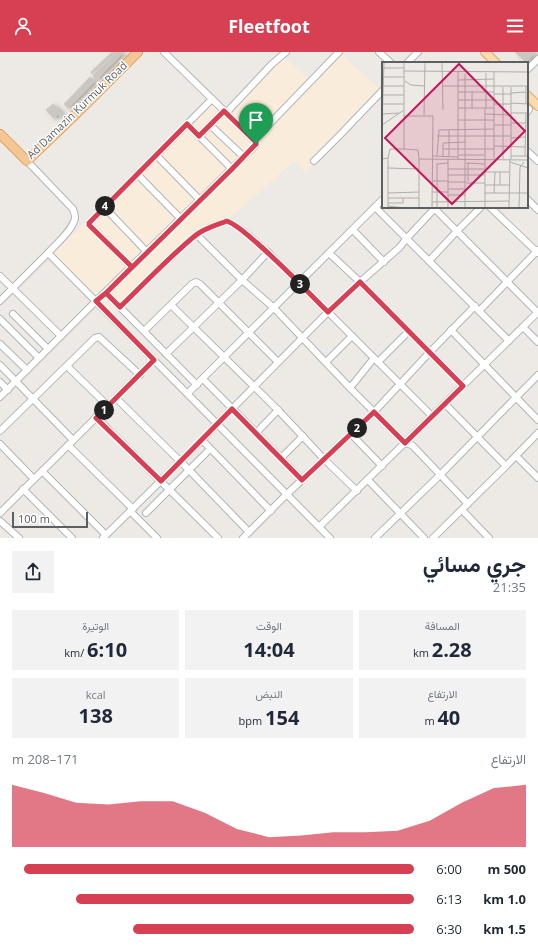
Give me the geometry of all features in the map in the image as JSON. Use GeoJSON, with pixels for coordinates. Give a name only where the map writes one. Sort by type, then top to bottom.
{"type":"FeatureCollection","features":[{"type":"Feature","properties":{"kind":"highway","name":"Ad Damazin Kurmuk Road"},"geometry":{"type":"LineString","coordinates":[[0,134],[27,161],[138,52]]}},
{"type":"Feature","properties":{"kind":"main road"},"geometry":{"type":"LineString","coordinates":[[485,52],[495,62]]}},
{"type":"Feature","properties":{"kind":"main road"},"geometry":{"type":"LineString","coordinates":[[528,96],[538,106]]}},
{"type":"Feature","properties":{"kind":"street"},"geometry":{"type":"LineString","coordinates":[[0,397],[256,145],[254,140],[164,52]]}},
{"type":"Feature","properties":{"kind":"street"},"geometry":{"type":"LineString","coordinates":[[199,136],[286,52]]}},
{"type":"Feature","properties":{"kind":"street"},"geometry":{"type":"LineString","coordinates":[[254,140],[339,52]]}},
{"type":"Feature","properties":{"kind":"street"},"geometry":{"type":"LineString","coordinates":[[379,52],[390,62]]}},
{"type":"Feature","properties":{"kind":"street"},"geometry":{"type":"LineString","coordinates":[[408,62],[418,52]]}},
{"type":"Feature","properties":{"kind":"street"},"geometry":{"type":"LineString","coordinates":[[528,69],[538,59]]}},
{"type":"Feature","properties":{"kind":"street"},"geometry":{"type":"LineString","coordinates":[[314,161],[382,91]]}},
{"type":"Feature","properties":{"kind":"street"},"geometry":{"type":"LineString","coordinates":[[132,267],[89,225],[89,223],[212,99]]}},
{"type":"Feature","properties":{"kind":"street"},"geometry":{"type":"LineString","coordinates":[[187,124],[232,169]]}},
{"type":"Feature","properties":{"kind":"street"},"geometry":{"type":"LineString","coordinates":[[210,125],[244,157]]}},
{"type":"Feature","properties":{"kind":"street"},"geometry":{"type":"LineString","coordinates":[[156,155],[200,200]]}},
{"type":"Feature","properties":{"kind":"street"},"geometry":{"type":"LineString","coordinates":[[0,301],[68,232],[73,225],[75,217],[73,209],[27,161]]}},
{"type":"Feature","properties":{"kind":"street"},"geometry":{"type":"LineString","coordinates":[[137,174],[181,219]]}},
{"type":"Feature","properties":{"kind":"street"},"geometry":{"type":"LineString","coordinates":[[188,393],[382,200]]}},
{"type":"Feature","properties":{"kind":"street"},"geometry":{"type":"LineString","coordinates":[[528,200],[538,210]]}},
{"type":"Feature","properties":{"kind":"street"},"geometry":{"type":"LineString","coordinates":[[104,207],[147,252]]}},
{"type":"Feature","properties":{"kind":"street"},"geometry":{"type":"LineString","coordinates":[[375,207],[509,341]]}},
{"type":"Feature","properties":{"kind":"street"},"geometry":{"type":"LineString","coordinates":[[42,471],[105,536],[328,312],[399,248],[434,208],[538,312],[319,527]]}},
{"type":"Feature","properties":{"kind":"street"},"geometry":{"type":"LineString","coordinates":[[429,261],[456,231],[480,208]]}},
{"type":"Feature","properties":{"kind":"street"},"geometry":{"type":"LineString","coordinates":[[243,538],[287,494],[374,412],[451,330],[508,282],[538,252],[491,208]]}},
{"type":"Feature","properties":{"kind":"street"},"geometry":{"type":"LineString","coordinates":[[120,307],[196,235],[227,221],[234,224],[268,252],[432,416]]}},
{"type":"Feature","properties":{"kind":"street"},"geometry":{"type":"LineString","coordinates":[[353,230],[384,262]]}},
{"type":"Feature","properties":{"kind":"street"},"geometry":{"type":"LineString","coordinates":[[196,235],[242,280],[274,308],[350,388],[405,443],[413,446],[468,504]]}},
{"type":"Feature","properties":{"kind":"street"},"geometry":{"type":"LineString","coordinates":[[166,354],[242,280],[268,252]]}},
{"type":"Feature","properties":{"kind":"street"},"geometry":{"type":"LineString","coordinates":[[48,253],[330,538]]}},
{"type":"Feature","properties":{"kind":"street"},"geometry":{"type":"LineString","coordinates":[[329,253],[360,282],[463,386]]}},
{"type":"Feature","properties":{"kind":"street"},"geometry":{"type":"LineString","coordinates":[[0,276],[62,336]]}},
{"type":"Feature","properties":{"kind":"street"},"geometry":{"type":"LineString","coordinates":[[144,331],[192,284],[196,282],[200,284],[278,362]]}},
{"type":"Feature","properties":{"kind":"street"},"geometry":{"type":"LineString","coordinates":[[106,293],[197,385]]}},
{"type":"Feature","properties":{"kind":"street"},"geometry":{"type":"LineString","coordinates":[[171,305],[278,410],[324,459],[357,491]]}},
{"type":"Feature","properties":{"kind":"street"},"geometry":{"type":"LineString","coordinates":[[13,314],[48,349]]}},
{"type":"Feature","properties":{"kind":"street"},"geometry":{"type":"LineString","coordinates":[[0,319],[39,358]]}},
{"type":"Feature","properties":{"kind":"street"},"geometry":{"type":"LineString","coordinates":[[523,327],[538,342]]}},
{"type":"Feature","properties":{"kind":"street"},"geometry":{"type":"LineString","coordinates":[[451,330],[538,420]]}},
{"type":"Feature","properties":{"kind":"street"},"geometry":{"type":"LineString","coordinates":[[350,388],[376,360],[408,332]]}},
{"type":"Feature","properties":{"kind":"street"},"geometry":{"type":"LineString","coordinates":[[326,362],[352,336]]}},
{"type":"Feature","properties":{"kind":"street"},"geometry":{"type":"LineString","coordinates":[[0,431],[95,338],[99,337],[140,375]]}},
{"type":"Feature","properties":{"kind":"street"},"geometry":{"type":"LineString","coordinates":[[0,344],[27,370]]}},
{"type":"Feature","properties":{"kind":"street"},"geometry":{"type":"LineString","coordinates":[[0,512],[154,360]]}},
{"type":"Feature","properties":{"kind":"street"},"geometry":{"type":"LineString","coordinates":[[0,365],[73,440]]}},
{"type":"Feature","properties":{"kind":"street"},"geometry":{"type":"LineString","coordinates":[[67,366],[108,406]]}},
{"type":"Feature","properties":{"kind":"street"},"geometry":{"type":"LineString","coordinates":[[375,538],[538,376]]}},
{"type":"Feature","properties":{"kind":"street"},"geometry":{"type":"LineString","coordinates":[[203,379],[302,480]]}},
{"type":"Feature","properties":{"kind":"street"},"geometry":{"type":"LineString","coordinates":[[0,382],[8,390]]}},
{"type":"Feature","properties":{"kind":"street"},"geometry":{"type":"LineString","coordinates":[[116,398],[249,532]]}},
{"type":"Feature","properties":{"kind":"street"},"geometry":{"type":"LineString","coordinates":[[445,404],[506,466]]}},
{"type":"Feature","properties":{"kind":"street"},"geometry":{"type":"LineString","coordinates":[[256,433],[278,410]]}},
{"type":"Feature","properties":{"kind":"street"},"geometry":{"type":"LineString","coordinates":[[96,418],[218,538]]}},
{"type":"Feature","properties":{"kind":"street"},"geometry":{"type":"LineString","coordinates":[[433,538],[538,433]]}},
{"type":"Feature","properties":{"kind":"street"},"geometry":{"type":"LineString","coordinates":[[351,434],[382,466]]}},
{"type":"Feature","properties":{"kind":"street"},"geometry":{"type":"LineString","coordinates":[[281,458],[303,436]]}},
{"type":"Feature","properties":{"kind":"street"},"geometry":{"type":"LineString","coordinates":[[202,440],[271,511]]}},
{"type":"Feature","properties":{"kind":"street"},"geometry":{"type":"LineString","coordinates":[[0,444],[34,479]]}},
{"type":"Feature","properties":{"kind":"street"},"geometry":{"type":"LineString","coordinates":[[68,445],[132,510],[157,538]]}},
{"type":"Feature","properties":{"kind":"street"},"geometry":{"type":"LineString","coordinates":[[146,513],[210,449]]}},
{"type":"Feature","properties":{"kind":"street"},"geometry":{"type":"LineString","coordinates":[[516,456],[538,478]]}},
{"type":"Feature","properties":{"kind":"street"},"geometry":{"type":"LineString","coordinates":[[368,480],[424,538]]}},
{"type":"Feature","properties":{"kind":"street"},"geometry":{"type":"LineString","coordinates":[[23,489],[72,538]]}},
{"type":"Feature","properties":{"kind":"street"},"geometry":{"type":"LineString","coordinates":[[462,510],[489,538]]}},
{"type":"Feature","properties":{"kind":"street"},"geometry":{"type":"LineString","coordinates":[[0,521],[19,538]]}},
{"type":"Feature","properties":{"kind":"shaded area"},"geometry":{"type":"Polygon","coordinates":[[[340,52],[382,92],[382,95],[306,172],[293,162],[243,207],[212,230],[206,225],[194,234],[114,313],[53,253],[208,99],[225,115],[284,57],[310,80],[340,52]]]}},
{"type":"Feature","properties":{"kind":"building"},"geometry":{"type":"Polygon","coordinates":[[[112,52],[116,52],[92,74],[91,72],[112,52]]]}},
{"type":"Feature","properties":{"kind":"building"},"geometry":{"type":"Polygon","coordinates":[[[117,52],[124,52],[97,79],[93,75],[117,52]]]}},
{"type":"Feature","properties":{"kind":"building"},"geometry":{"type":"Polygon","coordinates":[[[515,52],[536,52],[526,62],[515,52]]]}},
{"type":"Feature","properties":{"kind":"building"},"geometry":{"type":"Polygon","coordinates":[[[90,77],[95,81],[68,108],[64,104],[90,77]]]}},
{"type":"Feature","properties":{"kind":"building"},"geometry":{"type":"Polygon","coordinates":[[[53,104],[63,114],[61,116],[58,114],[54,118],[46,110],[53,104]]]}},
{"type":"Feature","properties":{"kind":"route"},"geometry":{"type":"LineString","coordinates":[[256,144],[106,293],[96,301],[154,360],[96,418],[161,481],[232,409],[302,480],[374,412],[405,443],[463,386],[360,282],[328,312],[268,252],[234,224],[227,221],[196,235],[120,307],[106,293],[132,267],[89,225],[89,223],[187,124],[199,136],[224,111],[256,142],[256,144]]}}]}
